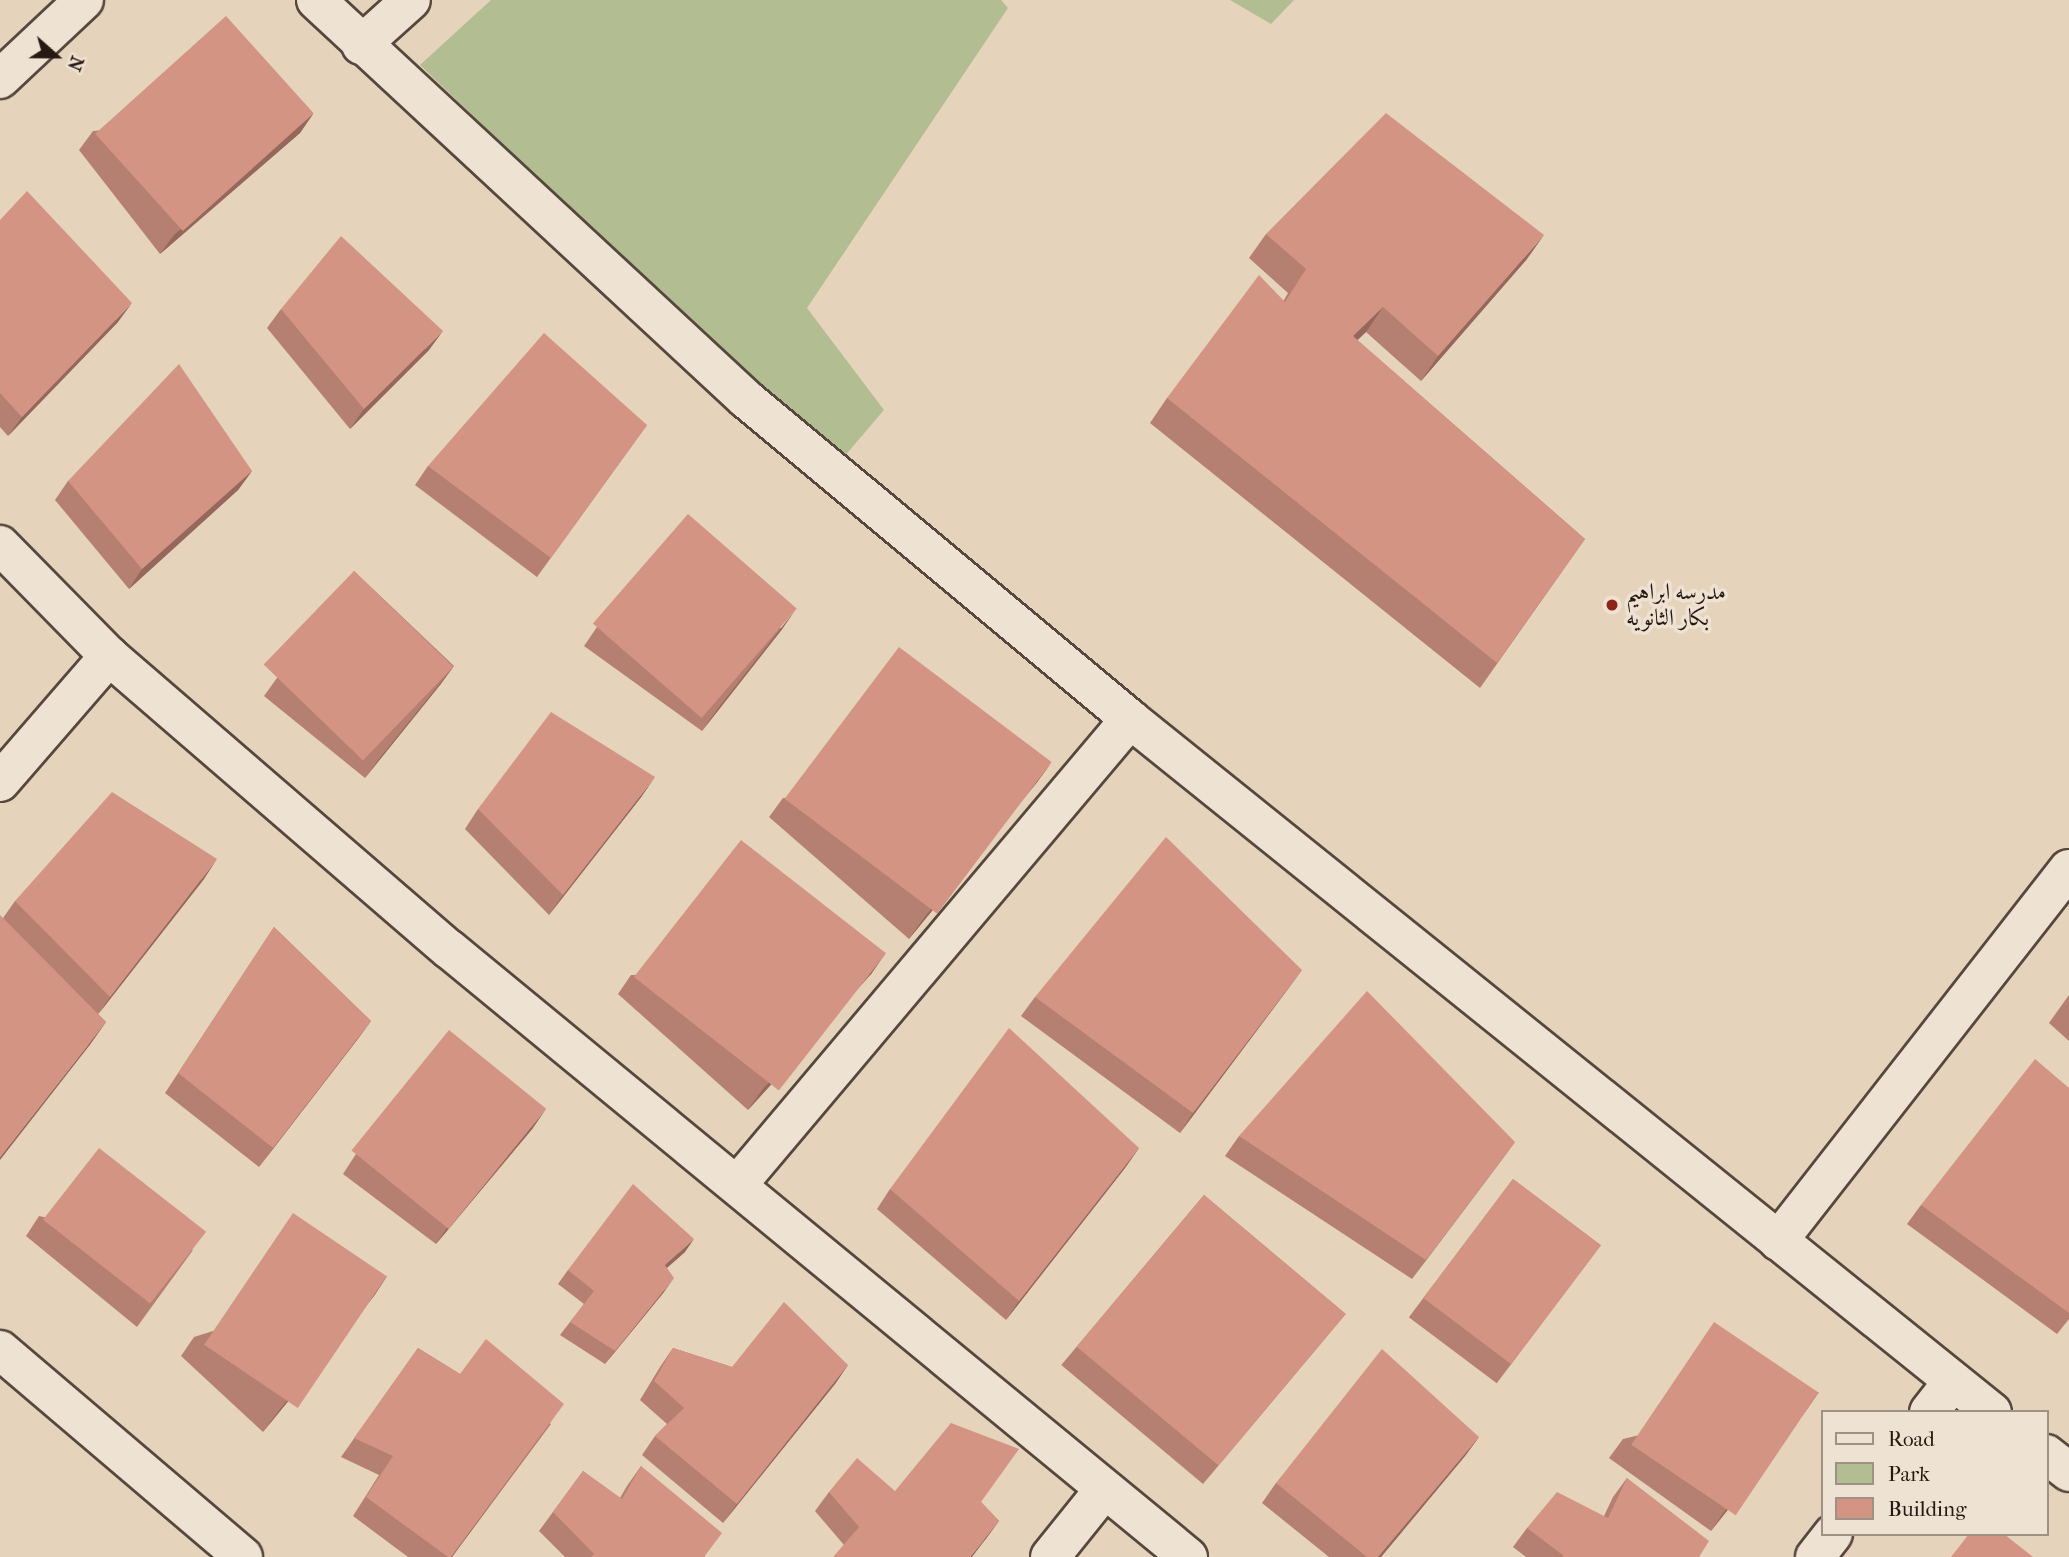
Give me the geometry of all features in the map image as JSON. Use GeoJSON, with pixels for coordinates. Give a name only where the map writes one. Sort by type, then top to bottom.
{"type":"FeatureCollection","features":[{"type":"Feature","properties":{"kind":"street"},"geometry":{"type":"LineString","coordinates":[[0,79],[85,0]]}},
{"type":"Feature","properties":{"kind":"street"},"geometry":{"type":"LineString","coordinates":[[316,0],[361,45],[746,399],[1130,719],[1989,1410]]}},
{"type":"Feature","properties":{"kind":"street"},"geometry":{"type":"LineString","coordinates":[[361,45],[411,0]]}},
{"type":"Feature","properties":{"kind":"street"},"geometry":{"type":"LineString","coordinates":[[0,545],[109,656],[449,949],[738,1184],[1103,1491],[1188,1557]]}},
{"type":"Feature","properties":{"kind":"street"},"geometry":{"type":"LineString","coordinates":[[0,782],[109,656]]}},
{"type":"Feature","properties":{"kind":"street"},"geometry":{"type":"LineString","coordinates":[[738,1184],[1130,719]]}},
{"type":"Feature","properties":{"kind":"street"},"geometry":{"type":"LineString","coordinates":[[1778,1241],[2069,869]]}},
{"type":"Feature","properties":{"kind":"street"},"geometry":{"type":"LineString","coordinates":[[0,1350],[243,1557]]}},
{"type":"Feature","properties":{"kind":"street"},"geometry":{"type":"LineString","coordinates":[[1931,1410],[1953,1381]]}},
{"type":"Feature","properties":{"kind":"street"},"geometry":{"type":"LineString","coordinates":[[2048,1456],[2069,1472]]}},
{"type":"Feature","properties":{"kind":"street"},"geometry":{"type":"LineString","coordinates":[[1050,1557],[1103,1491]]}},
{"type":"Feature","properties":{"kind":"street"},"geometry":{"type":"LineString","coordinates":[[1815,1557],[1831,1536]]}},
{"type":"Feature","properties":{"kind":"green space"},"geometry":{"type":"Polygon","coordinates":[[[491,0],[1001,0],[1008,8],[807,308],[884,410],[837,465],[420,65],[491,0]]]}},
{"type":"Feature","properties":{"kind":"green space"},"geometry":{"type":"Polygon","coordinates":[[[1230,0],[1294,0],[1271,24],[1230,0]]]}},
{"type":"Feature","properties":{"kind":"building"},"geometry":{"type":"Polygon","coordinates":[[[226,16],[314,113],[183,231],[95,134],[226,16]]]}},
{"type":"Feature","properties":{"kind":"building"},"geometry":{"type":"Polygon","coordinates":[[[1386,113],[1544,235],[1438,356],[1383,307],[1353,336],[1585,539],[1497,663],[1167,398],[1259,275],[1285,302],[1306,269],[1266,234],[1386,113]]]}},
{"type":"Feature","properties":{"kind":"building"},"geometry":{"type":"Polygon","coordinates":[[[27,191],[132,303],[22,417],[0,393],[0,220],[27,191]]]}},
{"type":"Feature","properties":{"kind":"building"},"geometry":{"type":"Polygon","coordinates":[[[341,236],[443,331],[364,409],[281,309],[341,236]]]}},
{"type":"Feature","properties":{"kind":"building"},"geometry":{"type":"Polygon","coordinates":[[[544,333],[647,425],[551,558],[428,466],[544,333]]]}},
{"type":"Feature","properties":{"kind":"building"},"geometry":{"type":"Polygon","coordinates":[[[179,364],[252,471],[142,569],[68,481],[179,364]]]}},
{"type":"Feature","properties":{"kind":"building"},"geometry":{"type":"Polygon","coordinates":[[[688,514],[797,608],[702,718],[593,623],[688,514]]]}},
{"type":"Feature","properties":{"kind":"building"},"geometry":{"type":"Polygon","coordinates":[[[354,571],[453,667],[363,760],[264,665],[354,571]]]}},
{"type":"Feature","properties":{"kind":"building"},"geometry":{"type":"Polygon","coordinates":[[[899,647],[1052,762],[937,914],[785,799],[899,647]]]}},
{"type":"Feature","properties":{"kind":"building"},"geometry":{"type":"Polygon","coordinates":[[[551,712],[655,777],[563,895],[478,809],[551,712]]]}},
{"type":"Feature","properties":{"kind":"building"},"geometry":{"type":"Polygon","coordinates":[[[112,792],[217,859],[110,997],[15,901],[112,792]]]}},
{"type":"Feature","properties":{"kind":"building"},"geometry":{"type":"Polygon","coordinates":[[[1166,837],[1302,970],[1193,1113],[1035,997],[1166,837]]]}},
{"type":"Feature","properties":{"kind":"building"},"geometry":{"type":"Polygon","coordinates":[[[741,840],[886,953],[779,1090],[634,977],[741,840]]]}},
{"type":"Feature","properties":{"kind":"building"},"geometry":{"type":"Polygon","coordinates":[[[0,915],[106,1022],[0,1157],[0,915]]]}},
{"type":"Feature","properties":{"kind":"building"},"geometry":{"type":"Polygon","coordinates":[[[274,927],[371,1021],[273,1148],[178,1073],[274,927]]]}},
{"type":"Feature","properties":{"kind":"building"},"geometry":{"type":"Polygon","coordinates":[[[1367,991],[1515,1142],[1426,1260],[1239,1136],[1367,991]]]}},
{"type":"Feature","properties":{"kind":"building"},"geometry":{"type":"Polygon","coordinates":[[[1009,1028],[1139,1148],[1019,1301],[890,1189],[1009,1028]]]}},
{"type":"Feature","properties":{"kind":"building"},"geometry":{"type":"Polygon","coordinates":[[[449,1030],[546,1109],[449,1229],[351,1150],[449,1030]]]}},
{"type":"Feature","properties":{"kind":"building"},"geometry":{"type":"Polygon","coordinates":[[[2035,1059],[2069,1088],[2069,1313],[1921,1205],[2035,1059]]]}},
{"type":"Feature","properties":{"kind":"building"},"geometry":{"type":"Polygon","coordinates":[[[99,1148],[206,1232],[150,1303],[43,1220],[99,1148]]]}},
{"type":"Feature","properties":{"kind":"building"},"geometry":{"type":"Polygon","coordinates":[[[1513,1179],[1601,1245],[1511,1364],[1423,1298],[1513,1179]]]}},
{"type":"Feature","properties":{"kind":"building"},"geometry":{"type":"Polygon","coordinates":[[[633,1184],[694,1239],[665,1265],[674,1278],[615,1351],[570,1322],[594,1291],[568,1270],[633,1184]]]}},
{"type":"Feature","properties":{"kind":"building"},"geometry":{"type":"Polygon","coordinates":[[[1204,1195],[1346,1314],[1218,1466],[1077,1347],[1204,1195]]]}},
{"type":"Feature","properties":{"kind":"building"},"geometry":{"type":"Polygon","coordinates":[[[293,1213],[387,1276],[298,1408],[204,1345],[293,1213]]]}},
{"type":"Feature","properties":{"kind":"building"},"geometry":{"type":"Polygon","coordinates":[[[784,1302],[848,1365],[737,1504],[655,1436],[684,1408],[654,1381],[673,1348],[732,1367],[784,1302]]]}},
{"type":"Feature","properties":{"kind":"building"},"geometry":{"type":"Polygon","coordinates":[[[1714,1322],[1818,1392],[1736,1515],[1631,1445],[1714,1322]]]}},
{"type":"Feature","properties":{"kind":"building"},"geometry":{"type":"Polygon","coordinates":[[[486,1339],[564,1404],[451,1557],[448,1557],[366,1497],[393,1456],[354,1438],[418,1348],[460,1374],[486,1339]]]}},
{"type":"Feature","properties":{"kind":"building"},"geometry":{"type":"Polygon","coordinates":[[[1382,1349],[1479,1437],[1378,1557],[1367,1557],[1276,1483],[1382,1349]]]}},
{"type":"Feature","properties":{"kind":"building"},"geometry":{"type":"Polygon","coordinates":[[[951,1423],[1019,1449],[981,1502],[999,1521],[970,1557],[833,1557],[859,1527],[829,1492],[857,1458],[895,1491],[951,1423]]]}},
{"type":"Feature","properties":{"kind":"building"},"geometry":{"type":"Polygon","coordinates":[[[641,1466],[722,1533],[704,1557],[591,1557],[594,1554],[553,1512],[583,1471],[622,1499],[641,1466]]]}},
{"type":"Feature","properties":{"kind":"building"},"geometry":{"type":"Polygon","coordinates":[[[1627,1478],[1709,1541],[1699,1557],[1562,1557],[1564,1556],[1527,1528],[1557,1492],[1608,1518],[1627,1478]]]}},
{"type":"Feature","properties":{"kind":"building"},"geometry":{"type":"Polygon","coordinates":[[[1967,1536],[2007,1536],[2033,1557],[1951,1557],[1967,1536]]]}},
{"type":"Feature","properties":{"kind":"place","name":"مدرسه ابراهيم بكار الثانويه"},"geometry":{"type":"Point","coordinates":[1612,605]}}]}
